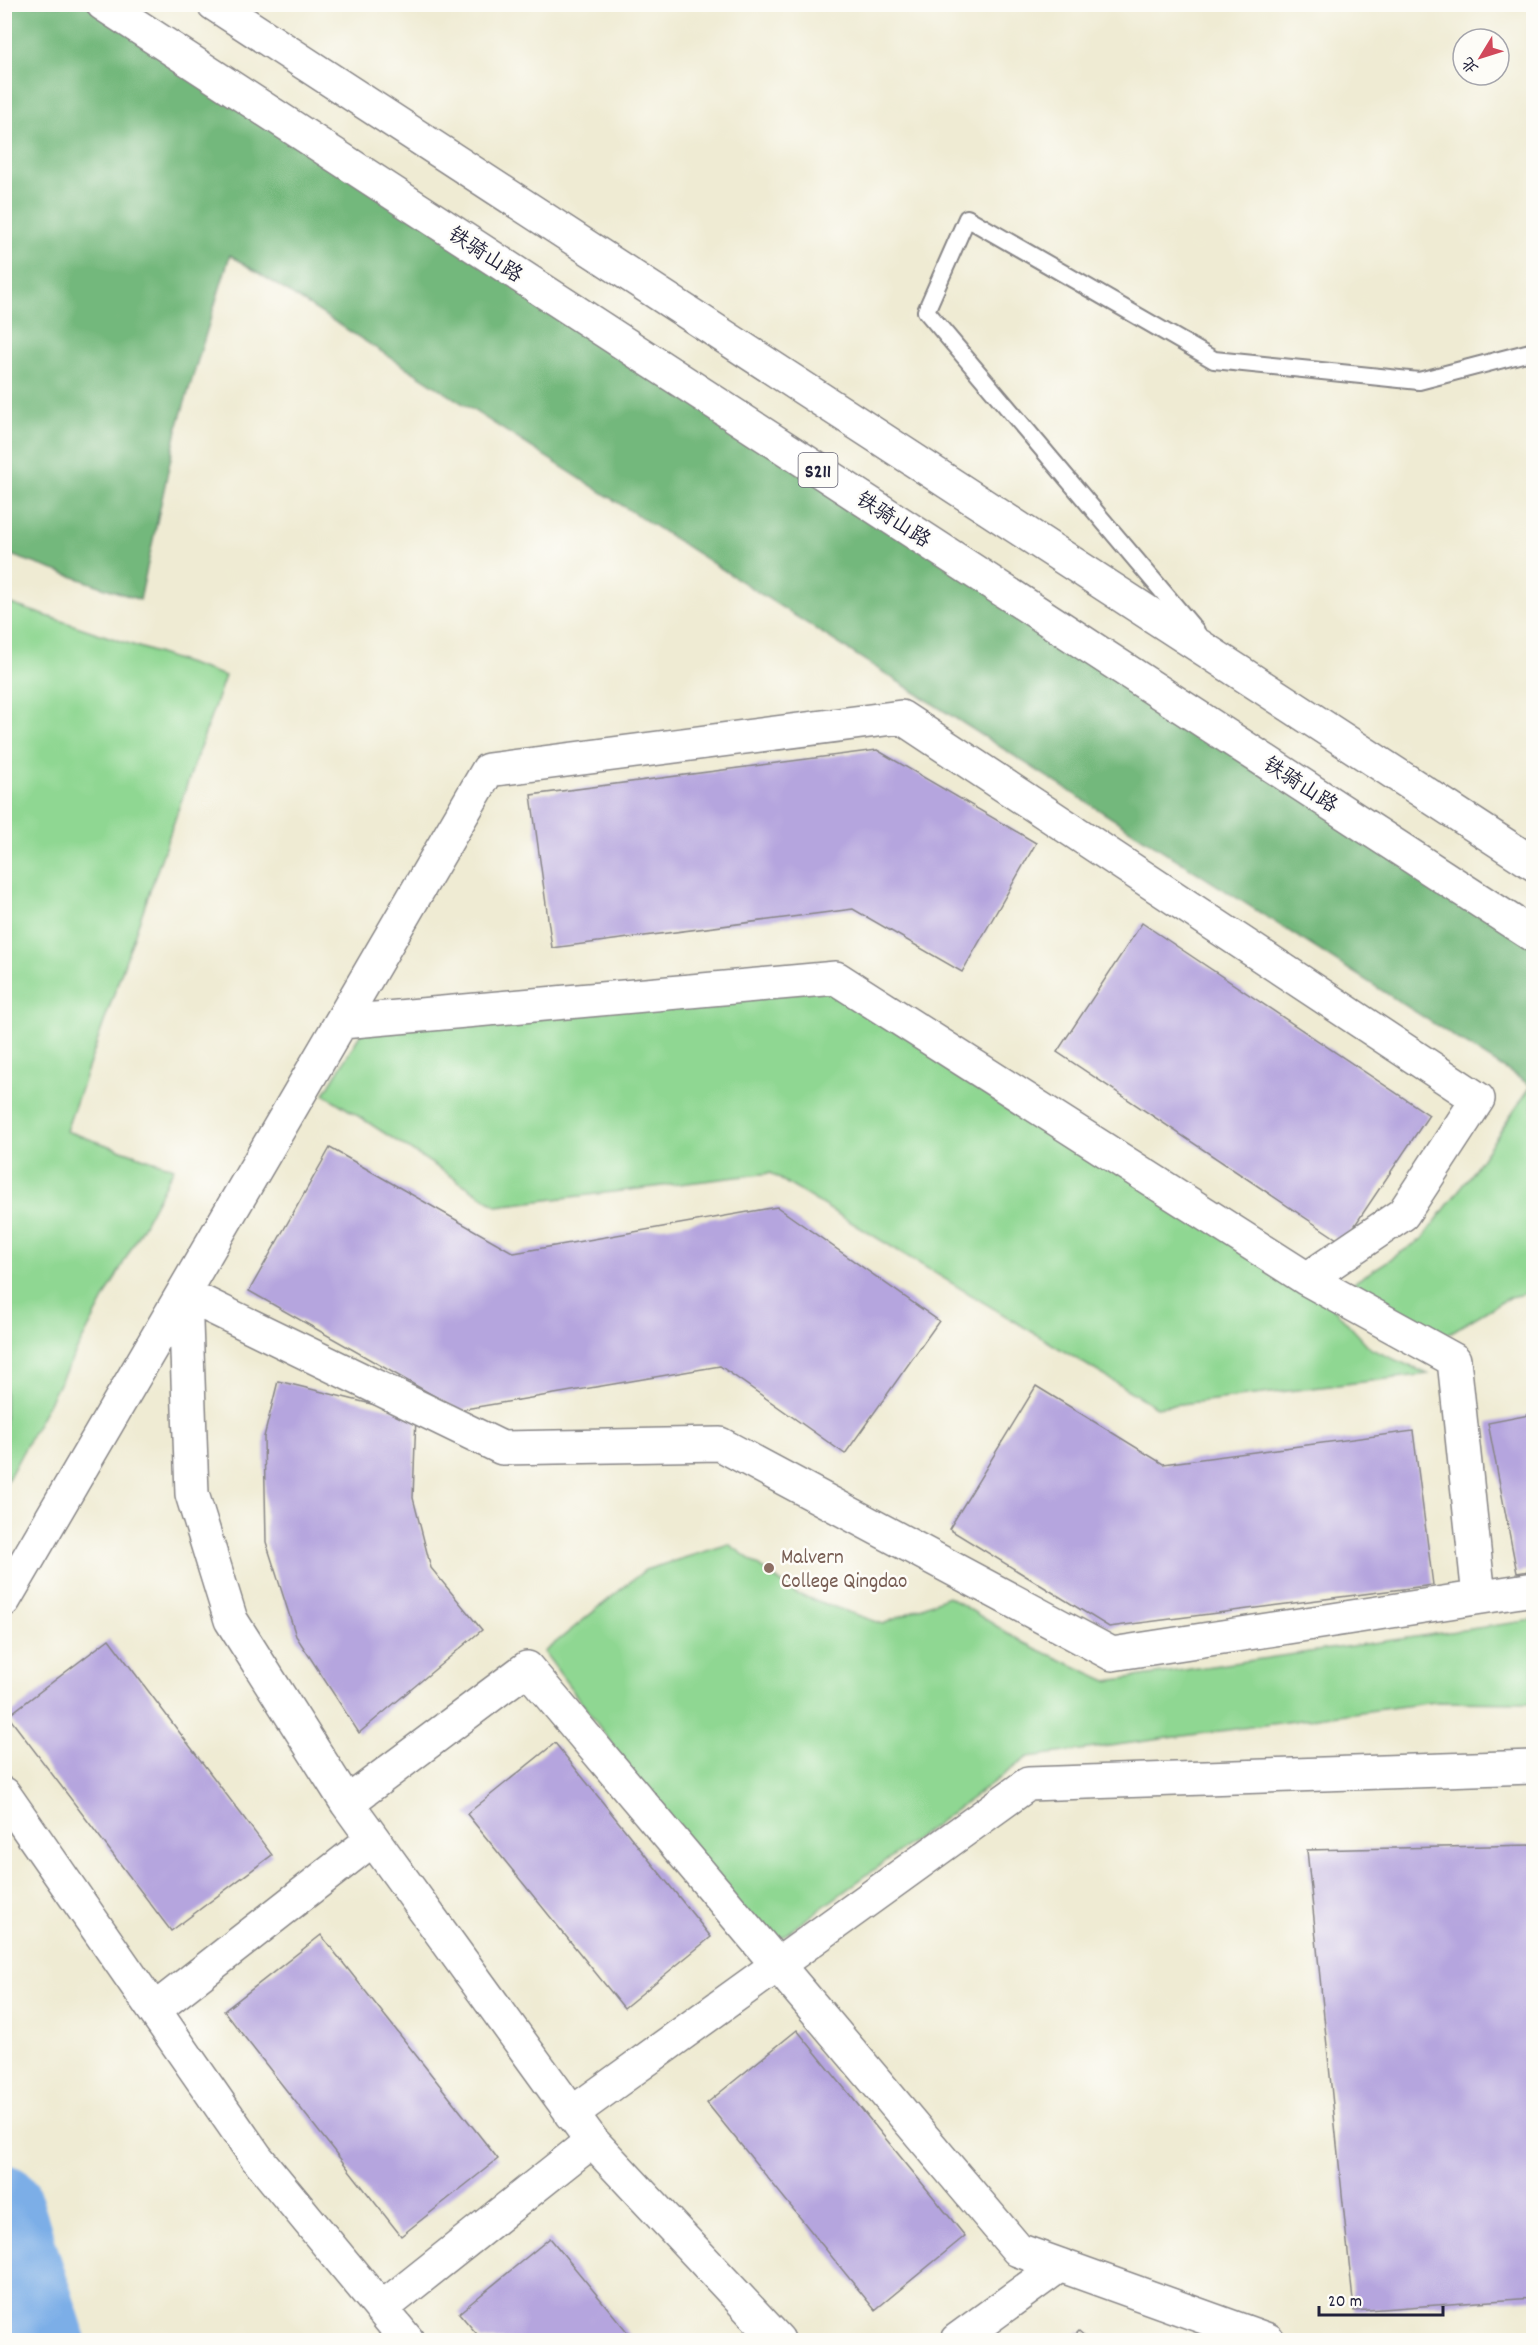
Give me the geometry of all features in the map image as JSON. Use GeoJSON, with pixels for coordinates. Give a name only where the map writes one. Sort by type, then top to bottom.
{"type":"FeatureCollection","features":[{"type":"Feature","properties":{"kind":"street","name":"铁骑山路"},"geometry":{"type":"LineString","coordinates":[[103,4],[1533,936]]}},
{"type":"Feature","properties":{"kind":"street"},"geometry":{"type":"LineString","coordinates":[[214,4],[1533,864]]}},
{"type":"Feature","properties":{"kind":"street"},"geometry":{"type":"LineString","coordinates":[[4,1600],[185,1294],[488,770],[901,717],[1478,1099],[1402,1214],[1307,1279]]}},
{"type":"Feature","properties":{"kind":"street"},"geometry":{"type":"LineString","coordinates":[[342,1022],[836,978],[1307,1279],[1454,1360],[1479,1597]]}},
{"type":"Feature","properties":{"kind":"street"},"geometry":{"type":"LineString","coordinates":[[185,1294],[502,1449],[720,1444],[1112,1654],[1533,1589]]}},
{"type":"Feature","properties":{"kind":"street"},"geometry":{"type":"LineString","coordinates":[[185,1294],[192,1494],[231,1620],[347,1803],[571,2114],[592,2141],[778,2340]]}},
{"type":"Feature","properties":{"kind":"street"},"geometry":{"type":"LineString","coordinates":[[347,1803],[527,1668],[1018,2250],[1268,2340]]}},
{"type":"Feature","properties":{"kind":"street"},"geometry":{"type":"LineString","coordinates":[[571,2114],[1028,1784],[1533,1767]]}},
{"type":"Feature","properties":{"kind":"street"},"geometry":{"type":"LineString","coordinates":[[4,1794],[256,2157],[407,2340]]}},
{"type":"Feature","properties":{"kind":"street"},"geometry":{"type":"LineString","coordinates":[[154,2010],[373,1839]]}},
{"type":"Feature","properties":{"kind":"street"},"geometry":{"type":"LineString","coordinates":[[381,2309],[592,2141]]}},
{"type":"Feature","properties":{"kind":"street"},"geometry":{"type":"LineString","coordinates":[[957,2340],[1059,2265]]}},
{"type":"Feature","properties":{"kind":"lane"},"geometry":{"type":"LineString","coordinates":[[1220,660],[926,311],[967,218],[1214,360],[1419,381],[1533,351]]}},
{"type":"Feature","properties":{"kind":"green space"},"geometry":{"type":"Polygon","coordinates":[[[5,5],[103,5],[1533,936],[1533,1087],[230,255],[178,425],[140,600],[5,553],[5,5]]]}},
{"type":"Feature","properties":{"kind":"green space"},"geometry":{"type":"Polygon","coordinates":[[[5,602],[225,676],[66,1131],[174,1168],[5,1485],[5,602]]]}},
{"type":"Feature","properties":{"kind":"green space"},"geometry":{"type":"Polygon","coordinates":[[[836,978],[1307,1279],[1371,1349],[1428,1374],[1156,1407],[770,1173],[497,1206],[324,1094],[366,1025],[836,978]]]}},
{"type":"Feature","properties":{"kind":"green space"},"geometry":{"type":"Polygon","coordinates":[[[1531,1086],[1533,1087],[1533,1292],[1510,1297],[1438,1340],[1405,1332],[1353,1283],[1422,1239],[1471,1174],[1531,1086]]]}},
{"type":"Feature","properties":{"kind":"green space"},"geometry":{"type":"Polygon","coordinates":[[[729,1544],[797,1594],[883,1624],[948,1596],[1024,1643],[1107,1681],[1533,1620],[1533,1703],[1435,1702],[1028,1757],[764,1950],[544,1652],[645,1570],[729,1544]]]}},
{"type":"Feature","properties":{"kind":"building"},"geometry":{"type":"Polygon","coordinates":[[[877,750],[1036,843],[962,972],[853,909],[552,948],[531,795],[877,750]]]}},
{"type":"Feature","properties":{"kind":"building"},"geometry":{"type":"Polygon","coordinates":[[[1142,923],[1429,1115],[1343,1243],[1057,1052],[1142,923]]]}},
{"type":"Feature","properties":{"kind":"building"},"geometry":{"type":"Polygon","coordinates":[[[330,1148],[514,1253],[777,1207],[939,1321],[845,1454],[720,1366],[459,1410],[249,1291],[330,1148]]]}},
{"type":"Feature","properties":{"kind":"building"},"geometry":{"type":"Polygon","coordinates":[[[278,1381],[416,1415],[413,1498],[431,1568],[482,1630],[359,1733],[296,1636],[266,1542],[264,1437],[278,1381]]]}},
{"type":"Feature","properties":{"kind":"building"},"geometry":{"type":"Polygon","coordinates":[[[1036,1386],[1163,1464],[1413,1431],[1433,1585],[1109,1627],[949,1529],[1036,1386]]]}},
{"type":"Feature","properties":{"kind":"building"},"geometry":{"type":"Polygon","coordinates":[[[1534,1414],[1534,1570],[1517,1573],[1488,1423],[1534,1414]]]}},
{"type":"Feature","properties":{"kind":"building"},"geometry":{"type":"Polygon","coordinates":[[[109,1639],[272,1855],[171,1931],[8,1716],[109,1639]]]}},
{"type":"Feature","properties":{"kind":"building"},"geometry":{"type":"Polygon","coordinates":[[[555,1743],[711,1937],[624,2008],[467,1814],[555,1743]]]}},
{"type":"Feature","properties":{"kind":"building"},"geometry":{"type":"Polygon","coordinates":[[[1534,1845],[1534,2298],[1354,2311],[1307,1850],[1534,1845]]]}},
{"type":"Feature","properties":{"kind":"building"},"geometry":{"type":"Polygon","coordinates":[[[321,1935],[498,2159],[401,2236],[224,2011],[321,1935]]]}},
{"type":"Feature","properties":{"kind":"building"},"geometry":{"type":"Polygon","coordinates":[[[797,2030],[965,2236],[875,2310],[707,2103],[797,2030]]]}},
{"type":"Feature","properties":{"kind":"building"},"geometry":{"type":"Polygon","coordinates":[[[550,2238],[634,2340],[482,2340],[459,2313],[550,2238]]]}},
{"type":"Feature","properties":{"kind":"building"},"geometry":{"type":"Polygon","coordinates":[[[1079,2331],[1089,2340],[1070,2340],[1079,2331]]]}},
{"type":"Feature","properties":{"kind":"waterway"},"geometry":{"type":"LineString","coordinates":[[4,2202],[48,2340]]}},
{"type":"Feature","properties":{"kind":"place","name":"Malvern College Qingdao"},"geometry":{"type":"Point","coordinates":[769,1568]}}]}
